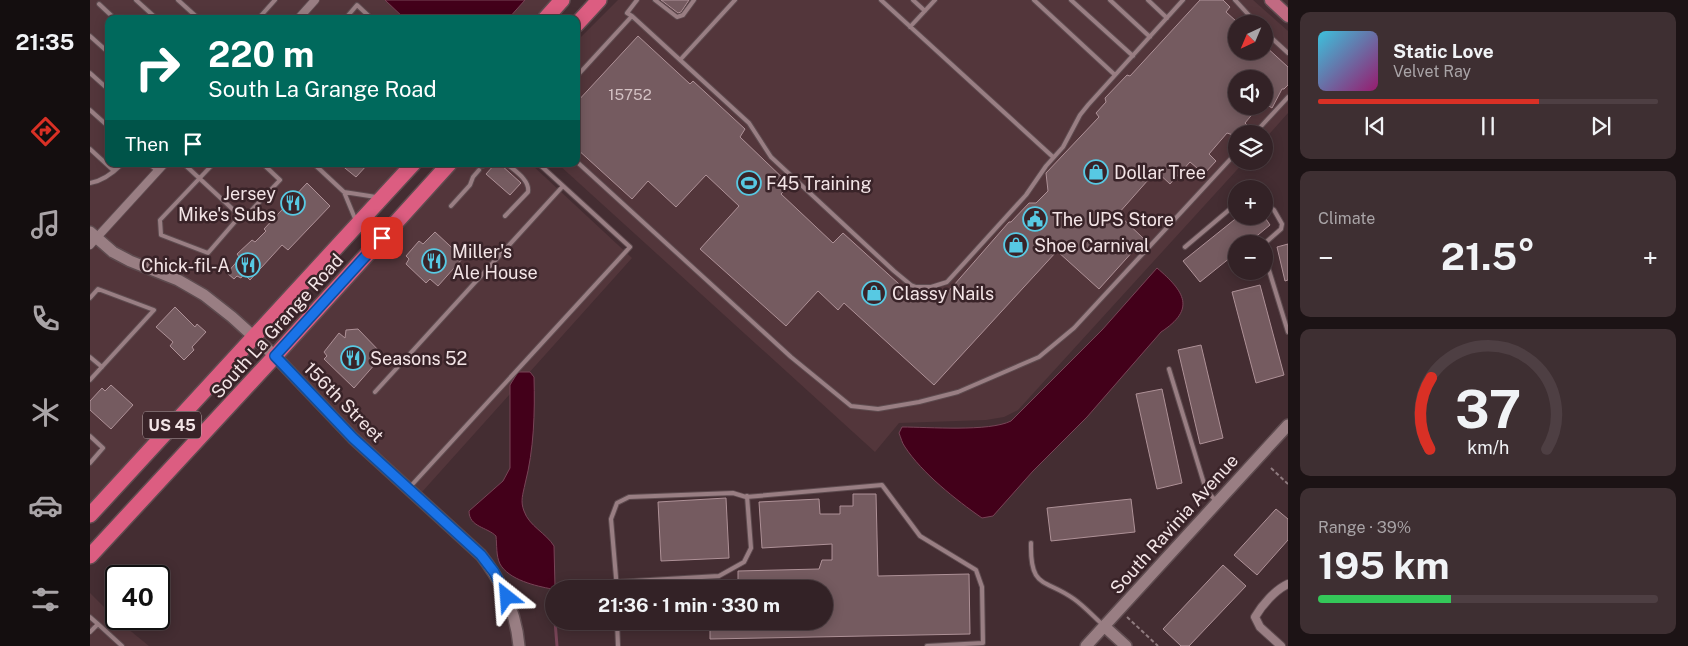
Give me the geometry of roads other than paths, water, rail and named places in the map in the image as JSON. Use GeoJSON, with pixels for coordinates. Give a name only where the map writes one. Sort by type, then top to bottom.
{"type":"FeatureCollection","features":[{"type":"Feature","properties":{"kind":"highway"},"geometry":{"type":"LineString","coordinates":[[549,15],[562,0]]}},
{"type":"Feature","properties":{"kind":"highway"},"geometry":{"type":"LineString","coordinates":[[580,21],[599,0]]}},
{"type":"Feature","properties":{"kind":"highway","name":"South La Grange Road"},"geometry":{"type":"LineString","coordinates":[[90,515],[410,167]]}},
{"type":"Feature","properties":{"kind":"highway","name":"South La Grange Road"},"geometry":{"type":"LineString","coordinates":[[90,556],[446,167]]}},
{"type":"Feature","properties":{"kind":"main road"},"geometry":{"type":"LineString","coordinates":[[1271,0],[1288,16]]}},
{"type":"Feature","properties":{"kind":"street"},"geometry":{"type":"LineString","coordinates":[[302,15],[315,0]]}},
{"type":"Feature","properties":{"kind":"street"},"geometry":{"type":"LineString","coordinates":[[92,238],[161,167]]}},
{"type":"Feature","properties":{"kind":"street","name":"156th Street"},"geometry":{"type":"LineString","coordinates":[[92,238],[112,252],[178,280],[204,295],[275,356],[353,438],[466,540],[494,572],[507,597],[514,617],[519,646]]}},
{"type":"Feature","properties":{"kind":"street","name":"South Ravinia Avenue"},"geometry":{"type":"LineString","coordinates":[[1086,646],[1288,426]]}},
{"type":"Feature","properties":{"kind":"street"},"geometry":{"type":"LineString","coordinates":[[1281,646],[1260,627],[1255,617],[1279,590],[1288,584]]}},
{"type":"Feature","properties":{"kind":"street"},"geometry":{"type":"LineString","coordinates":[[1104,626],[1126,646]]}},
{"type":"Feature","properties":{"kind":"lane"},"geometry":{"type":"LineString","coordinates":[[136,0],[153,15]]}},
{"type":"Feature","properties":{"kind":"lane"},"geometry":{"type":"LineString","coordinates":[[178,0],[195,15]]}},
{"type":"Feature","properties":{"kind":"lane"},"geometry":{"type":"LineString","coordinates":[[262,15],[275,0]]}},
{"type":"Feature","properties":{"kind":"lane"},"geometry":{"type":"LineString","coordinates":[[637,0],[628,12],[749,123],[771,157],[906,281],[916,287],[931,288],[947,282],[1017,206],[1062,147],[1080,115],[1184,0]]}},
{"type":"Feature","properties":{"kind":"lane"},"geometry":{"type":"LineString","coordinates":[[655,0],[677,17],[683,15],[694,0]]}},
{"type":"Feature","properties":{"kind":"lane"},"geometry":{"type":"LineString","coordinates":[[881,0],[1054,157]]}},
{"type":"Feature","properties":{"kind":"lane"},"geometry":{"type":"LineString","coordinates":[[914,0],[925,11]]}},
{"type":"Feature","properties":{"kind":"lane"},"geometry":{"type":"LineString","coordinates":[[910,27],[935,0]]}},
{"type":"Feature","properties":{"kind":"lane"},"geometry":{"type":"LineString","coordinates":[[1034,0],[1115,75]]}},
{"type":"Feature","properties":{"kind":"lane"},"geometry":{"type":"LineString","coordinates":[[1071,0],[1132,56]]}},
{"type":"Feature","properties":{"kind":"lane"},"geometry":{"type":"LineString","coordinates":[[1110,0],[1150,37]]}},
{"type":"Feature","properties":{"kind":"lane"},"geometry":{"type":"LineString","coordinates":[[1148,0],[1167,18]]}},
{"type":"Feature","properties":{"kind":"lane"},"geometry":{"type":"LineString","coordinates":[[1235,0],[1252,15]]}},
{"type":"Feature","properties":{"kind":"lane"},"geometry":{"type":"LineString","coordinates":[[680,60],[732,1]]}},
{"type":"Feature","properties":{"kind":"lane"},"geometry":{"type":"LineString","coordinates":[[99,4],[111,15]]}},
{"type":"Feature","properties":{"kind":"lane"},"geometry":{"type":"LineString","coordinates":[[349,15],[358,5],[368,15]]}},
{"type":"Feature","properties":{"kind":"lane"},"geometry":{"type":"LineString","coordinates":[[580,73],[632,16]]}},
{"type":"Feature","properties":{"kind":"lane"},"geometry":{"type":"LineString","coordinates":[[90,36],[105,49]]}},
{"type":"Feature","properties":{"kind":"lane"},"geometry":{"type":"LineString","coordinates":[[1273,39],[1288,53]]}},
{"type":"Feature","properties":{"kind":"lane"},"geometry":{"type":"LineString","coordinates":[[90,73],[105,86]]}},
{"type":"Feature","properties":{"kind":"lane"},"geometry":{"type":"LineString","coordinates":[[1262,125],[1288,97]]}},
{"type":"Feature","properties":{"kind":"lane"},"geometry":{"type":"LineString","coordinates":[[90,110],[105,123]]}},
{"type":"Feature","properties":{"kind":"lane"},"geometry":{"type":"LineString","coordinates":[[90,149],[105,163]]}},
{"type":"Feature","properties":{"kind":"lane"},"geometry":{"type":"LineString","coordinates":[[580,165],[851,406],[878,409],[919,402],[958,392],[1039,356],[1074,328],[1228,162]]}},
{"type":"Feature","properties":{"kind":"lane"},"geometry":{"type":"LineString","coordinates":[[110,167],[114,171]]}},
{"type":"Feature","properties":{"kind":"lane"},"geometry":{"type":"LineString","coordinates":[[90,182],[98,182],[119,167]]}},
{"type":"Feature","properties":{"kind":"lane"},"geometry":{"type":"LineString","coordinates":[[153,167],[158,171]]}},
{"type":"Feature","properties":{"kind":"lane"},"geometry":{"type":"LineString","coordinates":[[187,167],[240,216]]}},
{"type":"Feature","properties":{"kind":"lane"},"geometry":{"type":"LineString","coordinates":[[210,167],[160,220],[161,235],[208,253],[240,216],[248,214],[280,180],[266,167]]}},
{"type":"Feature","properties":{"kind":"lane"},"geometry":{"type":"LineString","coordinates":[[317,167],[344,192],[358,224]]}},
{"type":"Feature","properties":{"kind":"lane"},"geometry":{"type":"LineString","coordinates":[[505,216],[528,192],[529,187],[526,181],[510,167]]}},
{"type":"Feature","properties":{"kind":"lane"},"geometry":{"type":"LineString","coordinates":[[409,489],[630,247],[542,167]]}},
{"type":"Feature","properties":{"kind":"lane"},"geometry":{"type":"LineString","coordinates":[[451,206],[470,185],[473,177],[479,170]]}},
{"type":"Feature","properties":{"kind":"lane"},"geometry":{"type":"LineString","coordinates":[[375,392],[563,186]]}},
{"type":"Feature","properties":{"kind":"lane"},"geometry":{"type":"LineString","coordinates":[[344,192],[382,198]]}},
{"type":"Feature","properties":{"kind":"lane"},"geometry":{"type":"LineString","coordinates":[[1273,209],[1282,224],[1281,229],[1273,236]]}},
{"type":"Feature","properties":{"kind":"lane"},"geometry":{"type":"LineString","coordinates":[[1184,247],[1228,211]]}},
{"type":"Feature","properties":{"kind":"lane"},"geometry":{"type":"LineString","coordinates":[[1272,280],[1288,332]]}},
{"type":"Feature","properties":{"kind":"lane"},"geometry":{"type":"LineString","coordinates":[[90,298],[98,290],[154,310],[90,380]]}},
{"type":"Feature","properties":{"kind":"lane"},"geometry":{"type":"LineString","coordinates":[[90,357],[102,367]]}},
{"type":"Feature","properties":{"kind":"lane"},"geometry":{"type":"LineString","coordinates":[[1169,368],[1206,490],[1218,502]]}},
{"type":"Feature","properties":{"kind":"lane"},"geometry":{"type":"LineString","coordinates":[[90,436],[103,448],[90,463]]}},
{"type":"Feature","properties":{"kind":"lane"},"geometry":{"type":"LineString","coordinates":[[616,580],[611,519],[617,503],[629,497],[733,493],[747,496],[882,485],[920,536],[976,570],[982,587],[983,643],[927,646]]}},
{"type":"Feature","properties":{"kind":"lane"},"geometry":{"type":"LineString","coordinates":[[650,580],[718,576],[744,562],[750,548],[747,496]]}},
{"type":"Feature","properties":{"kind":"lane"},"geometry":{"type":"LineString","coordinates":[[1032,544],[1031,564],[1039,579],[1050,587],[1073,598],[1104,626]]}},
{"type":"Feature","properties":{"kind":"lane"},"geometry":{"type":"LineString","coordinates":[[90,617],[122,646]]}},
{"type":"Feature","properties":{"kind":"lane"},"geometry":{"type":"LineString","coordinates":[[90,632],[98,624]]}},
{"type":"Feature","properties":{"kind":"lane"},"geometry":{"type":"LineString","coordinates":[[618,630],[618,646]]}},
{"type":"Feature","properties":{"kind":"waterway"},"geometry":{"type":"LineString","coordinates":[[556,630],[557,646]]}},
{"type":"Feature","properties":{"kind":"place","name":"Dollar Tree"},"geometry":{"type":"Point","coordinates":[1096,172]}},
{"type":"Feature","properties":{"kind":"place","name":"F45 Training"},"geometry":{"type":"Point","coordinates":[749,183]}},
{"type":"Feature","properties":{"kind":"place","name":"Jersey Mike's Subs"},"geometry":{"type":"Point","coordinates":[293,203]}},
{"type":"Feature","properties":{"kind":"place","name":"The UPS Store"},"geometry":{"type":"Point","coordinates":[1035,219]}},
{"type":"Feature","properties":{"kind":"place","name":"Shoe Carnival"},"geometry":{"type":"Point","coordinates":[1016,245]}},
{"type":"Feature","properties":{"kind":"place","name":"Miller's Ale House"},"geometry":{"type":"Point","coordinates":[434,261]}},
{"type":"Feature","properties":{"kind":"place","name":"Chick-fil-A"},"geometry":{"type":"Point","coordinates":[248,265]}},
{"type":"Feature","properties":{"kind":"place","name":"Classy Nails"},"geometry":{"type":"Point","coordinates":[874,293]}},
{"type":"Feature","properties":{"kind":"place","name":"Seasons 52"},"geometry":{"type":"Point","coordinates":[353,358]}}]}
